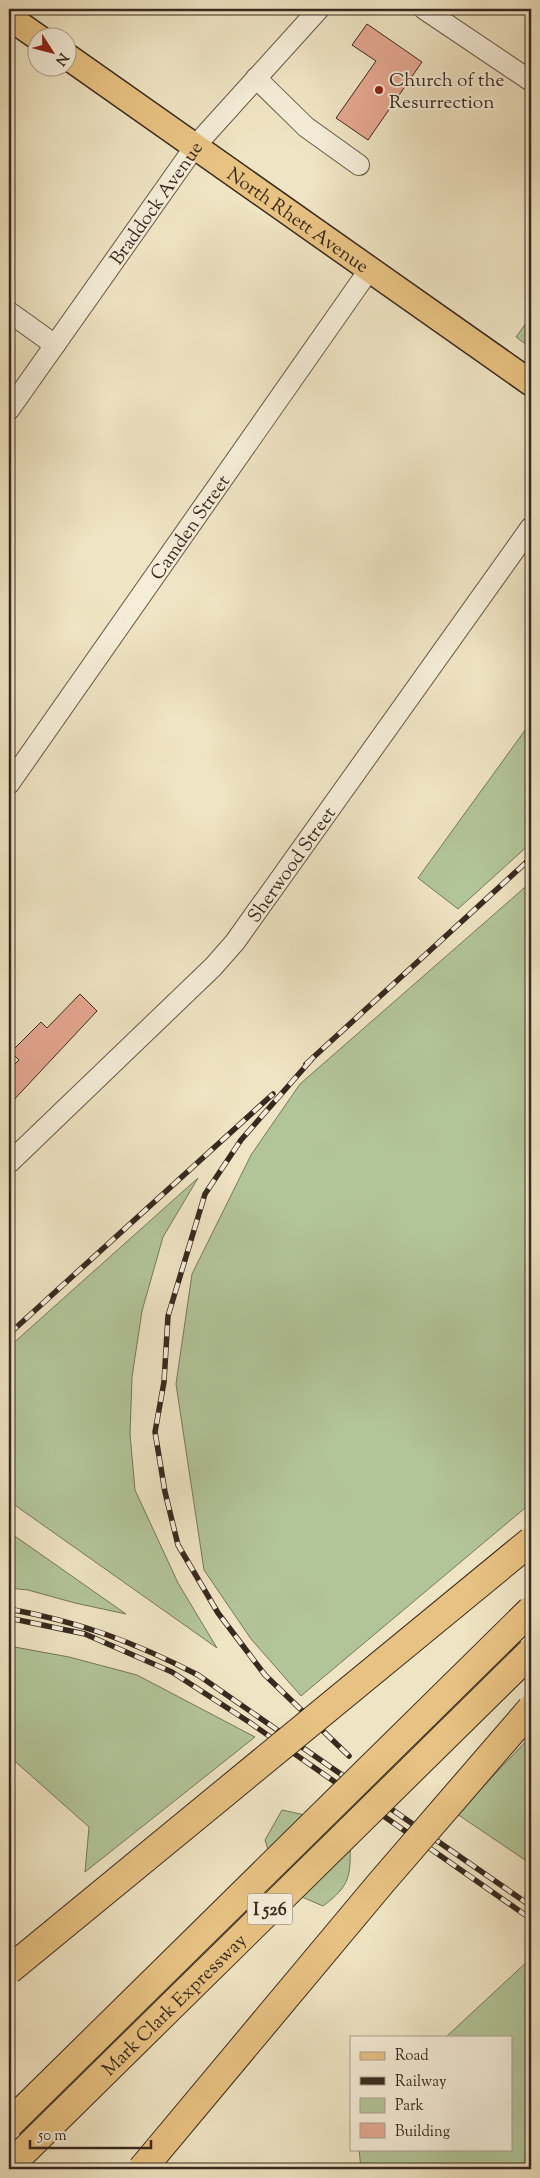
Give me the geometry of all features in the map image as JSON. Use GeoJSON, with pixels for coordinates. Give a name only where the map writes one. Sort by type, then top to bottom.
{"type":"FeatureCollection","features":[{"type":"Feature","properties":{"kind":"highway"},"geometry":{"type":"LineString","coordinates":[[9,1970],[531,1541]]}},
{"type":"Feature","properties":{"kind":"highway","name":"Mark Clark Expressway"},"geometry":{"type":"LineString","coordinates":[[9,2124],[531,1610]]}},
{"type":"Feature","properties":{"kind":"highway","name":"Mark Clark Expressway"},"geometry":{"type":"LineString","coordinates":[[9,2166],[531,1652]]}},
{"type":"Feature","properties":{"kind":"highway"},"geometry":{"type":"LineString","coordinates":[[142,2169],[373,1891],[531,1709]]}},
{"type":"Feature","properties":{"kind":"main road"},"geometry":{"type":"LineString","coordinates":[[9,16],[28,30]]}},
{"type":"Feature","properties":{"kind":"main road","name":"North Rhett Avenue"},"geometry":{"type":"LineString","coordinates":[[78,64],[196,145],[369,270],[531,383]]}},
{"type":"Feature","properties":{"kind":"street","name":"Braddock Avenue"},"geometry":{"type":"LineString","coordinates":[[9,410],[196,145],[319,9]]}},
{"type":"Feature","properties":{"kind":"street"},"geometry":{"type":"LineString","coordinates":[[424,9],[531,81]]}},
{"type":"Feature","properties":{"kind":"street"},"geometry":{"type":"LineString","coordinates":[[256,78],[306,127],[359,166]]}},
{"type":"Feature","properties":{"kind":"street","name":"Camden Street"},"geometry":{"type":"LineString","coordinates":[[9,784],[369,270]]}},
{"type":"Feature","properties":{"kind":"street"},"geometry":{"type":"LineString","coordinates":[[9,312],[55,345]]}},
{"type":"Feature","properties":{"kind":"street","name":"Sherwood Street"},"geometry":{"type":"LineString","coordinates":[[9,1163],[213,967],[235,942],[531,527]]}},
{"type":"Feature","properties":{"kind":"green space"},"geometry":{"type":"Polygon","coordinates":[[[531,316],[531,348],[516,337],[531,316]]]}},
{"type":"Feature","properties":{"kind":"green space"},"geometry":{"type":"Polygon","coordinates":[[[531,722],[531,843],[458,909],[418,878],[531,722]]]}},
{"type":"Feature","properties":{"kind":"green space"},"geometry":{"type":"Polygon","coordinates":[[[531,882],[531,1503],[301,1696],[251,1639],[204,1570],[176,1384],[192,1274],[251,1155],[300,1084],[531,882]]]}},
{"type":"Feature","properties":{"kind":"green space"},"geometry":{"type":"Polygon","coordinates":[[[198,1178],[163,1237],[142,1311],[132,1377],[130,1434],[135,1490],[178,1583],[217,1648],[9,1501],[9,1347],[198,1178]]]}},
{"type":"Feature","properties":{"kind":"green space"},"geometry":{"type":"Polygon","coordinates":[[[9,1532],[126,1614],[28,1590],[9,1588],[9,1532]]]}},
{"type":"Feature","properties":{"kind":"green space"},"geometry":{"type":"Polygon","coordinates":[[[9,1646],[69,1657],[137,1675],[255,1737],[85,1872],[89,1827],[9,1756],[9,1646]]]}},
{"type":"Feature","properties":{"kind":"green space"},"geometry":{"type":"Polygon","coordinates":[[[531,1736],[531,1864],[457,1814],[531,1736]]]}},
{"type":"Feature","properties":{"kind":"green space"},"geometry":{"type":"Polygon","coordinates":[[[282,1810],[314,1817],[350,1843],[349,1872],[344,1886],[323,1906],[295,1894],[275,1871],[265,1840],[282,1810]]]}},
{"type":"Feature","properties":{"kind":"green space"},"geometry":{"type":"Polygon","coordinates":[[[531,1958],[531,2169],[361,2169],[359,2150],[512,2150],[512,2036],[447,2036],[531,1958]]]}},
{"type":"Feature","properties":{"kind":"building","name":"Church of the Resurrection"},"geometry":{"type":"Polygon","coordinates":[[[367,24],[422,62],[368,140],[336,118],[376,61],[352,45],[367,24]]]}},
{"type":"Feature","properties":{"kind":"building"},"geometry":{"type":"Polygon","coordinates":[[[80,994],[97,1011],[9,1105],[9,1070],[19,1060],[11,1052],[41,1022],[47,1028],[80,994]]]}},
{"type":"Feature","properties":{"kind":"railway"},"geometry":{"type":"LineString","coordinates":[[306,1064],[531,858]]}},
{"type":"Feature","properties":{"kind":"railway"},"geometry":{"type":"LineString","coordinates":[[311,1060],[241,1140],[205,1194],[168,1316],[164,1382],[155,1432],[165,1492],[178,1545],[218,1613],[265,1675],[349,1756]]}},
{"type":"Feature","properties":{"kind":"railway"},"geometry":{"type":"LineString","coordinates":[[9,1334],[273,1094]]}},
{"type":"Feature","properties":{"kind":"railway"},"geometry":{"type":"LineString","coordinates":[[9,1609],[59,1620],[106,1634],[198,1675],[531,1906]]}},
{"type":"Feature","properties":{"kind":"railway"},"geometry":{"type":"LineString","coordinates":[[9,1618],[85,1634],[172,1672],[249,1722],[531,1919]]}},
{"type":"Feature","properties":{"kind":"place","name":"Church of the Resurrection"},"geometry":{"type":"Point","coordinates":[379,90]}}]}
